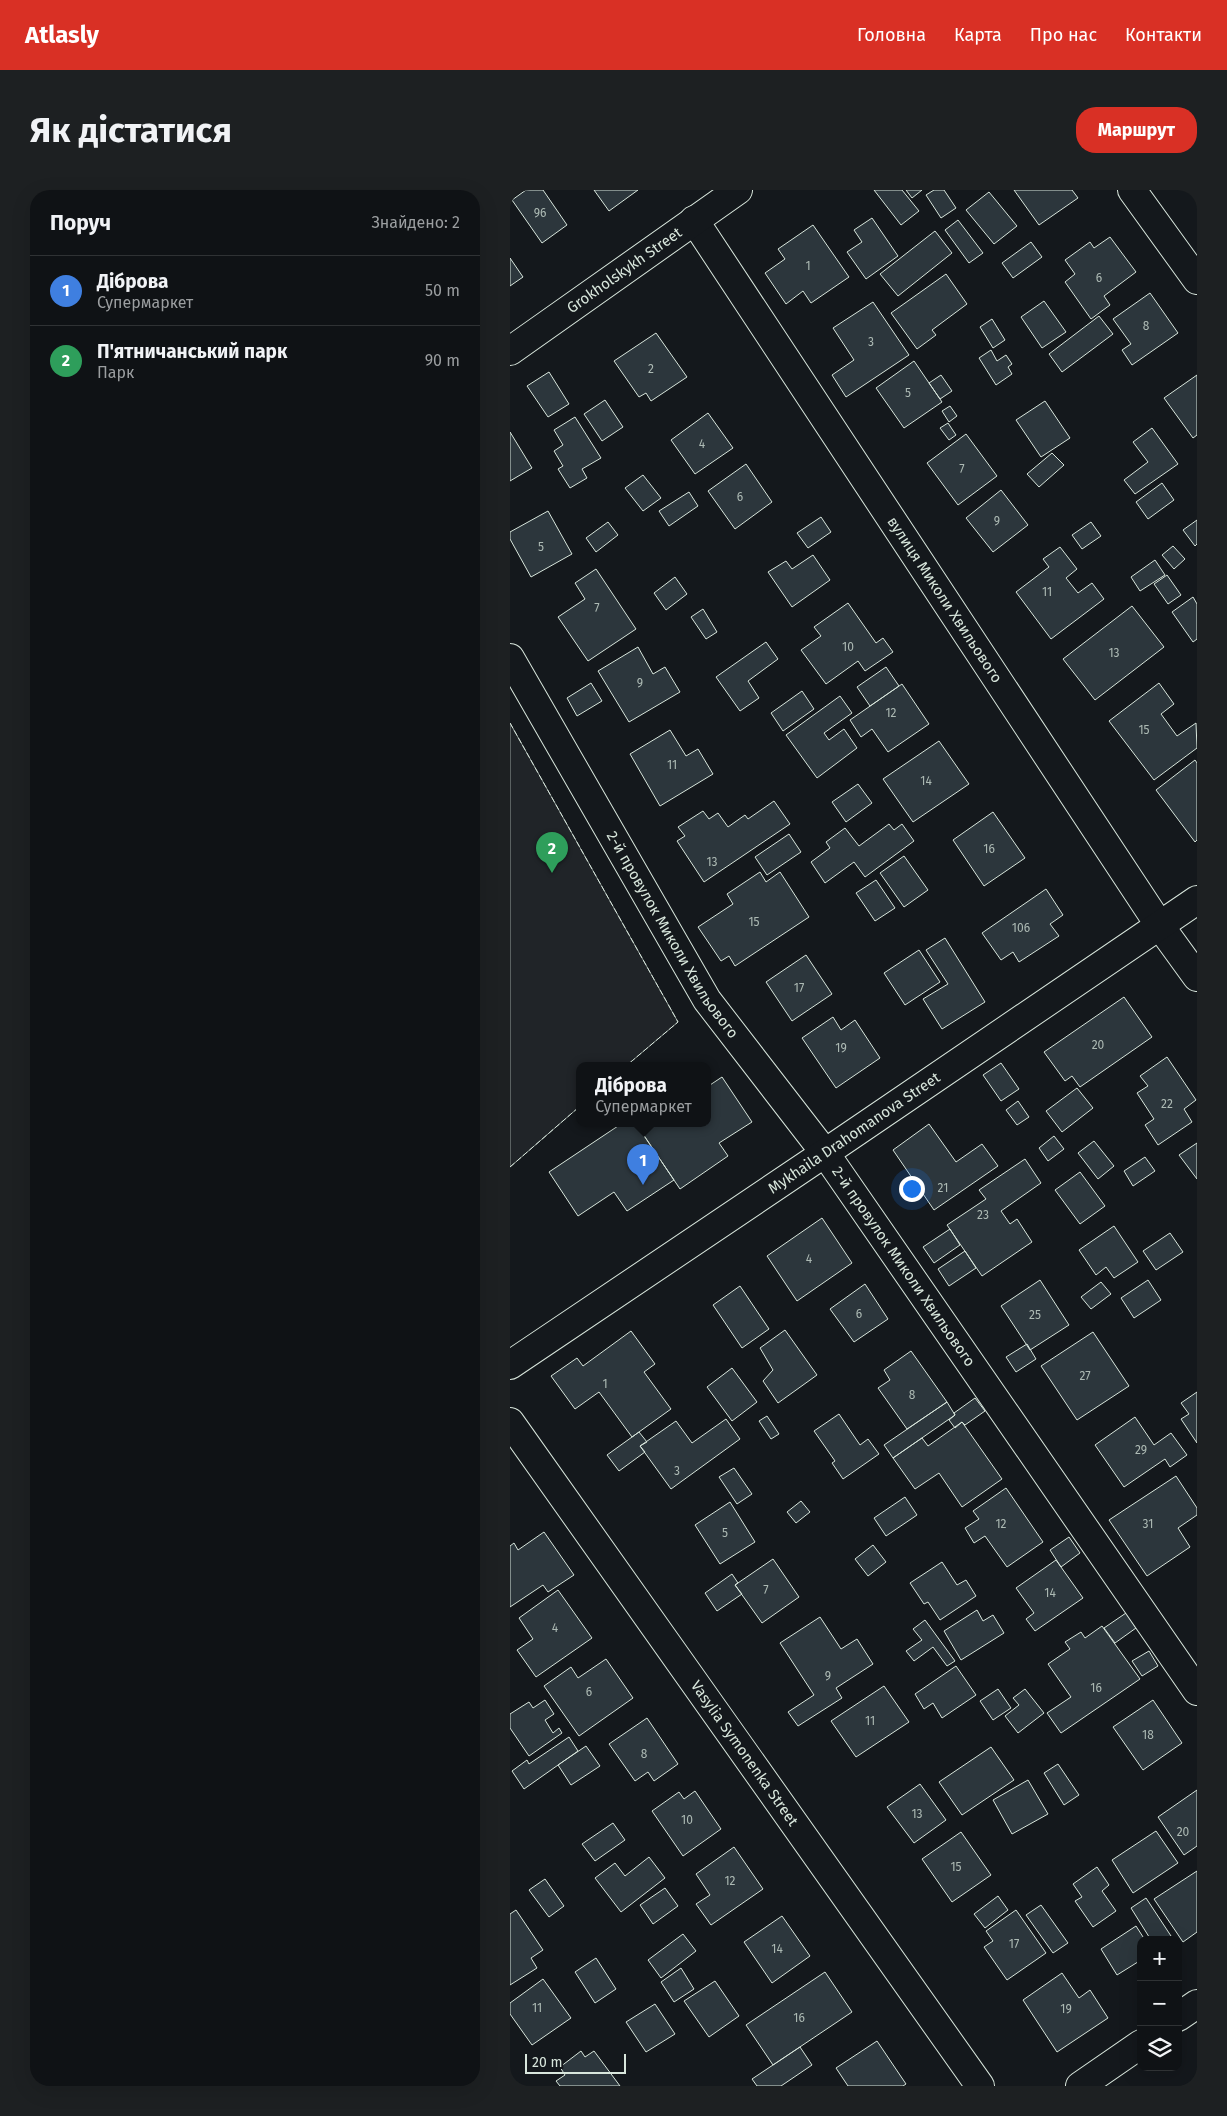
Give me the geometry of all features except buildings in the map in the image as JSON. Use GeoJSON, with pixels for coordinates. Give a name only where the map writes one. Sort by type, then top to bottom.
{"type":"FeatureCollection","features":[{"type":"Feature","properties":{"kind":"street","name":"Grokholskykh Street"},"geometry":{"type":"LineString","coordinates":[[510,351],[738,190]]}},
{"type":"Feature","properties":{"kind":"street"},"geometry":{"type":"LineString","coordinates":[[1132,190],[1197,280]]}},
{"type":"Feature","properties":{"kind":"street","name":"вулиця Миколи Хвильового"},"geometry":{"type":"LineString","coordinates":[[694,220],[1160,926],[1197,978]]}},
{"type":"Feature","properties":{"kind":"street","name":"2-й провулок Миколи Хвильового"},"geometry":{"type":"LineString","coordinates":[[510,658],[707,1000],[825,1153],[1197,1691]]}},
{"type":"Feature","properties":{"kind":"street","name":"Mykhaila Drahomanova Street"},"geometry":{"type":"LineString","coordinates":[[510,1365],[1197,900]]}},
{"type":"Feature","properties":{"kind":"street","name":"Vasylia Symonenka Street"},"geometry":{"type":"LineString","coordinates":[[510,1422],[980,2086]]}},
{"type":"Feature","properties":{"kind":"street"},"geometry":{"type":"LineString","coordinates":[[1182,2014],[1197,2004]]}},
{"type":"Feature","properties":{"kind":"street"},"geometry":{"type":"LineString","coordinates":[[1080,2086],[1137,2047]]}},
{"type":"Feature","properties":{"kind":"shaded area"},"geometry":{"type":"Polygon","coordinates":[[[510,723],[678,1022],[631,1062],[576,1062],[576,1110],[510,1167],[510,723]]]}},
{"type":"Feature","properties":{"kind":"fence"},"geometry":{"type":"LineString","coordinates":[[510,723],[678,1022],[631,1062]]}},
{"type":"Feature","properties":{"kind":"fence"},"geometry":{"type":"LineString","coordinates":[[510,1167],[576,1110]]}},
{"type":"Feature","properties":{"kind":"place","name":"П'ятничанський парк"},"geometry":{"type":"Point","coordinates":[552,873]}},
{"type":"Feature","properties":{"kind":"place","name":"Діброва"},"geometry":{"type":"Point","coordinates":[643,1185]}}]}
